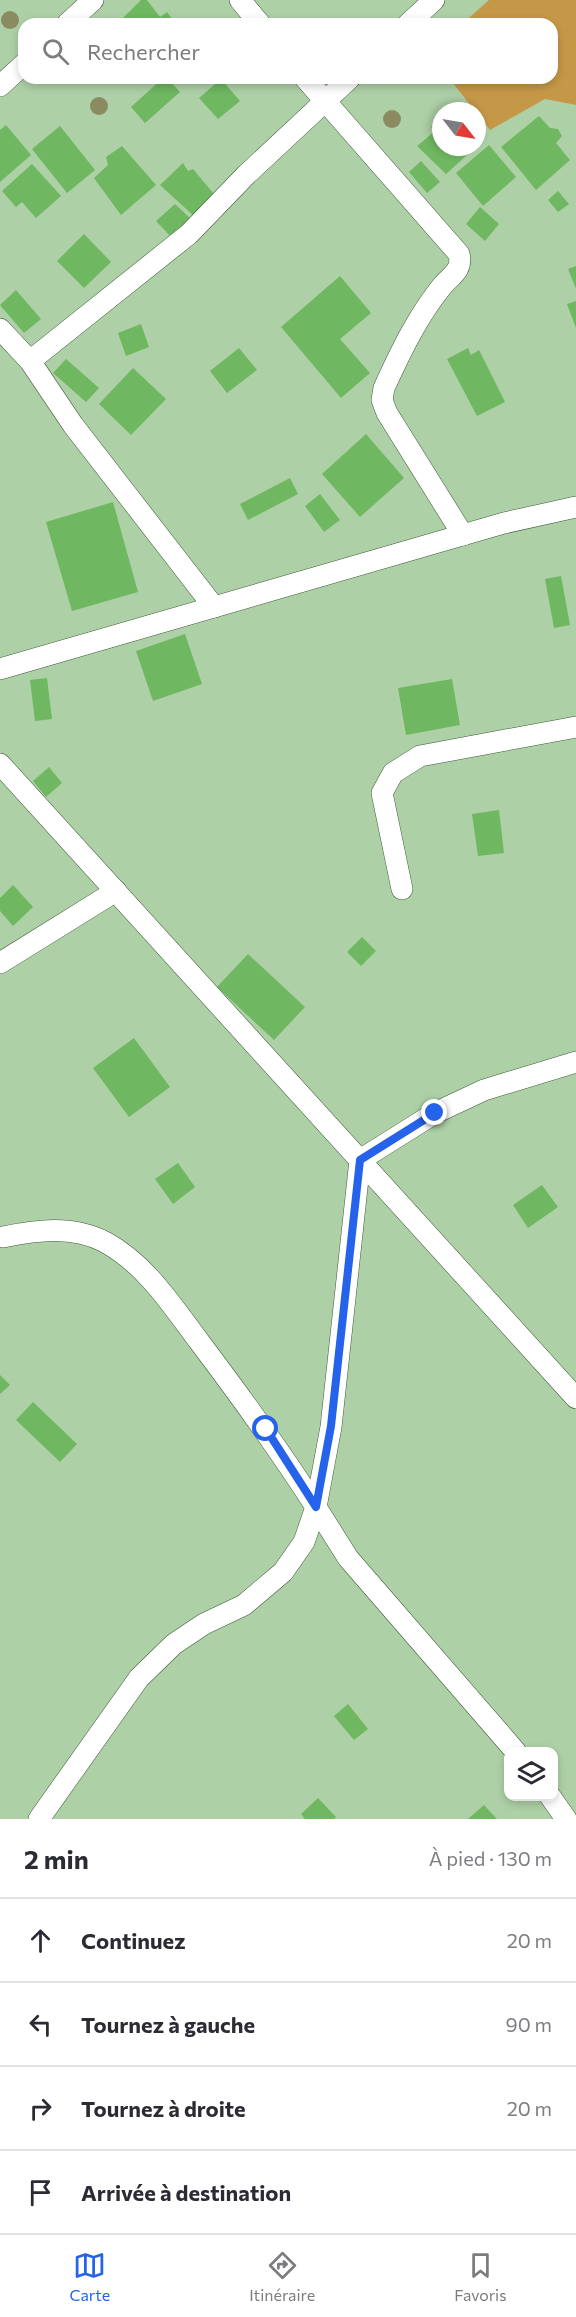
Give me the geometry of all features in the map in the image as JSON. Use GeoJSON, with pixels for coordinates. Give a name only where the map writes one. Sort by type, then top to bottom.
{"type":"FeatureCollection","features":[{"type":"Feature","properties":{"kind":"street"},"geometry":{"type":"LineString","coordinates":[[74,18],[93,0]]}},
{"type":"Feature","properties":{"kind":"street"},"geometry":{"type":"LineString","coordinates":[[240,0],[255,18]]}},
{"type":"Feature","properties":{"kind":"street"},"geometry":{"type":"LineString","coordinates":[[414,18],[434,0]]}},
{"type":"Feature","properties":{"kind":"street"},"geometry":{"type":"LineString","coordinates":[[0,86],[18,70]]}},
{"type":"Feature","properties":{"kind":"street"},"geometry":{"type":"LineString","coordinates":[[310,84],[459,254],[461,261],[458,270],[444,284],[418,321],[384,388],[382,400],[387,413],[464,535]]}},
{"type":"Feature","properties":{"kind":"street"},"geometry":{"type":"LineString","coordinates":[[30,361],[189,234],[246,175],[344,84]]}},
{"type":"Feature","properties":{"kind":"street"},"geometry":{"type":"LineString","coordinates":[[0,329],[30,361],[73,425],[214,607]]}},
{"type":"Feature","properties":{"kind":"street"},"geometry":{"type":"LineString","coordinates":[[0,669],[464,535],[576,507]]}},
{"type":"Feature","properties":{"kind":"street"},"geometry":{"type":"LineString","coordinates":[[402,889],[382,793],[393,773],[420,756],[576,727]]}},
{"type":"Feature","properties":{"kind":"street"},"geometry":{"type":"LineString","coordinates":[[0,764],[576,1398]]}},
{"type":"Feature","properties":{"kind":"street"},"geometry":{"type":"LineString","coordinates":[[0,963],[116,891]]}},
{"type":"Feature","properties":{"kind":"street"},"geometry":{"type":"LineString","coordinates":[[360,1160],[435,1113],[484,1090],[576,1062]]}},
{"type":"Feature","properties":{"kind":"street"},"geometry":{"type":"LineString","coordinates":[[39,1819],[139,1678],[174,1644],[204,1624],[244,1605],[283,1572],[304,1542],[316,1507],[331,1426],[360,1160]]}},
{"type":"Feature","properties":{"kind":"street"},"geometry":{"type":"LineString","coordinates":[[1,1236],[46,1229],[76,1233],[103,1241],[129,1258],[166,1295],[266,1429],[348,1558],[512,1747]]}},
{"type":"Feature","properties":{"kind":"street"},"geometry":{"type":"LineString","coordinates":[[553,1801],[566,1819]]}},
{"type":"Feature","properties":{"kind":"shaded area"},"geometry":{"type":"Polygon","coordinates":[[[489,0],[576,0],[576,105],[545,99],[490,130],[486,125],[486,102],[468,102],[454,84],[558,84],[558,18],[469,18],[489,0]]]}},
{"type":"Feature","properties":{"kind":"building"},"geometry":{"type":"Polygon","coordinates":[[[141,0],[147,0],[160,17],[167,12],[172,18],[123,18],[141,0]]]}},
{"type":"Feature","properties":{"kind":"building"},"geometry":{"type":"Polygon","coordinates":[[[156,84],[173,84],[180,92],[145,123],[131,107],[156,84]]]}},
{"type":"Feature","properties":{"kind":"building"},"geometry":{"type":"Polygon","coordinates":[[[215,84],[225,84],[240,101],[218,119],[199,98],[215,84]]]}},
{"type":"Feature","properties":{"kind":"building"},"geometry":{"type":"Polygon","coordinates":[[[539,116],[550,128],[558,129],[562,136],[556,143],[570,160],[536,190],[501,147],[539,116]]]}},
{"type":"Feature","properties":{"kind":"building"},"geometry":{"type":"Polygon","coordinates":[[[6,125],[31,155],[0,182],[0,130],[6,125]]]}},
{"type":"Feature","properties":{"kind":"building"},"geometry":{"type":"Polygon","coordinates":[[[60,126],[95,170],[67,193],[32,149],[60,126]]]}},
{"type":"Feature","properties":{"kind":"building"},"geometry":{"type":"Polygon","coordinates":[[[432,134],[432,156],[466,156],[446,174],[417,146],[432,134]]]}},
{"type":"Feature","properties":{"kind":"building"},"geometry":{"type":"Polygon","coordinates":[[[489,145],[516,177],[483,206],[456,173],[476,156],[486,156],[486,148],[489,145]]]}},
{"type":"Feature","properties":{"kind":"building"},"geometry":{"type":"Polygon","coordinates":[[[122,146],[156,185],[121,215],[94,178],[108,165],[106,157],[122,146]]]}},
{"type":"Feature","properties":{"kind":"building"},"geometry":{"type":"Polygon","coordinates":[[[421,161],[440,182],[427,193],[409,172],[421,161]]]}},
{"type":"Feature","properties":{"kind":"building"},"geometry":{"type":"Polygon","coordinates":[[[183,163],[188,171],[193,169],[219,200],[196,218],[160,185],[183,163]]]}},
{"type":"Feature","properties":{"kind":"building"},"geometry":{"type":"Polygon","coordinates":[[[32,164],[61,196],[36,218],[22,202],[16,207],[2,191],[32,164]]]}},
{"type":"Feature","properties":{"kind":"building"},"geometry":{"type":"Polygon","coordinates":[[[558,191],[569,204],[558,212],[548,200],[558,191]]]}},
{"type":"Feature","properties":{"kind":"building"},"geometry":{"type":"Polygon","coordinates":[[[175,204],[193,221],[174,240],[156,221],[175,204]]]}},
{"type":"Feature","properties":{"kind":"building"},"geometry":{"type":"Polygon","coordinates":[[[480,207],[499,224],[485,241],[466,224],[480,207]]]}},
{"type":"Feature","properties":{"kind":"building"},"geometry":{"type":"Polygon","coordinates":[[[84,234],[111,262],[84,288],[57,261],[84,234]]]}},
{"type":"Feature","properties":{"kind":"building"},"geometry":{"type":"Polygon","coordinates":[[[576,266],[576,289],[568,269],[576,266]]]}},
{"type":"Feature","properties":{"kind":"building"},"geometry":{"type":"Polygon","coordinates":[[[340,276],[371,313],[340,339],[370,373],[341,398],[281,327],[340,276]]]}},
{"type":"Feature","properties":{"kind":"building"},"geometry":{"type":"Polygon","coordinates":[[[16,290],[41,319],[24,333],[0,305],[16,290]]]}},
{"type":"Feature","properties":{"kind":"building"},"geometry":{"type":"Polygon","coordinates":[[[576,301],[576,328],[567,304],[576,301]]]}},
{"type":"Feature","properties":{"kind":"building"},"geometry":{"type":"Polygon","coordinates":[[[141,324],[149,347],[126,356],[118,333],[141,324]]]}},
{"type":"Feature","properties":{"kind":"building"},"geometry":{"type":"Polygon","coordinates":[[[239,348],[257,370],[227,393],[210,371],[239,348]]]}},
{"type":"Feature","properties":{"kind":"building"},"geometry":{"type":"Polygon","coordinates":[[[468,348],[471,355],[479,350],[505,402],[477,416],[447,359],[468,348]]]}},
{"type":"Feature","properties":{"kind":"building"},"geometry":{"type":"Polygon","coordinates":[[[66,359],[99,388],[86,402],[53,373],[66,359]]]}},
{"type":"Feature","properties":{"kind":"building"},"geometry":{"type":"Polygon","coordinates":[[[133,368],[166,399],[131,435],[99,404],[133,368]]]}},
{"type":"Feature","properties":{"kind":"building"},"geometry":{"type":"Polygon","coordinates":[[[366,434],[404,478],[360,517],[322,474],[366,434]]]}},
{"type":"Feature","properties":{"kind":"building"},"geometry":{"type":"Polygon","coordinates":[[[290,478],[298,494],[248,520],[240,504],[290,478]]]}},
{"type":"Feature","properties":{"kind":"building"},"geometry":{"type":"Polygon","coordinates":[[[320,494],[340,520],[324,532],[305,506],[320,494]]]}},
{"type":"Feature","properties":{"kind":"building"},"geometry":{"type":"Polygon","coordinates":[[[113,502],[138,592],[72,611],[46,522],[113,502]]]}},
{"type":"Feature","properties":{"kind":"building"},"geometry":{"type":"Polygon","coordinates":[[[561,576],[570,625],[554,628],[545,579],[561,576]]]}},
{"type":"Feature","properties":{"kind":"building"},"geometry":{"type":"Polygon","coordinates":[[[185,634],[202,684],[153,701],[136,651],[185,634]]]}},
{"type":"Feature","properties":{"kind":"building"},"geometry":{"type":"Polygon","coordinates":[[[47,678],[52,719],[35,721],[30,680],[47,678]]]}},
{"type":"Feature","properties":{"kind":"building"},"geometry":{"type":"Polygon","coordinates":[[[452,679],[460,725],[406,735],[398,688],[452,679]]]}},
{"type":"Feature","properties":{"kind":"building"},"geometry":{"type":"Polygon","coordinates":[[[49,767],[62,783],[46,797],[33,781],[49,767]]]}},
{"type":"Feature","properties":{"kind":"building"},"geometry":{"type":"Polygon","coordinates":[[[499,810],[504,853],[478,856],[472,814],[499,810]]]}},
{"type":"Feature","properties":{"kind":"building"},"geometry":{"type":"Polygon","coordinates":[[[13,885],[33,907],[13,926],[0,911],[0,898],[13,885]]]}},
{"type":"Feature","properties":{"kind":"building"},"geometry":{"type":"Polygon","coordinates":[[[362,937],[376,951],[361,966],[347,952],[362,937]]]}},
{"type":"Feature","properties":{"kind":"building"},"geometry":{"type":"Polygon","coordinates":[[[248,954],[305,1007],[274,1040],[217,987],[248,954]]]}},
{"type":"Feature","properties":{"kind":"building"},"geometry":{"type":"Polygon","coordinates":[[[134,1038],[170,1087],[129,1117],[93,1068],[134,1038]]]}},
{"type":"Feature","properties":{"kind":"building"},"geometry":{"type":"Polygon","coordinates":[[[178,1163],[195,1187],[173,1204],[155,1179],[178,1163]]]}},
{"type":"Feature","properties":{"kind":"building"},"geometry":{"type":"Polygon","coordinates":[[[542,1185],[558,1207],[528,1228],[513,1205],[542,1185]]]}},
{"type":"Feature","properties":{"kind":"building"},"geometry":{"type":"Polygon","coordinates":[[[0,1375],[10,1385],[0,1394],[0,1375]]]}},
{"type":"Feature","properties":{"kind":"building"},"geometry":{"type":"Polygon","coordinates":[[[33,1402],[77,1444],[60,1462],[16,1420],[33,1402]]]}},
{"type":"Feature","properties":{"kind":"building"},"geometry":{"type":"Polygon","coordinates":[[[348,1704],[368,1729],[354,1740],[334,1716],[348,1704]]]}},
{"type":"Feature","properties":{"kind":"building"},"geometry":{"type":"Polygon","coordinates":[[[318,1798],[336,1817],[334,1819],[305,1819],[301,1814],[318,1798]]]}},
{"type":"Feature","properties":{"kind":"building"},"geometry":{"type":"Polygon","coordinates":[[[484,1805],[497,1819],[468,1819],[484,1805]]]}},
{"type":"Feature","properties":{"kind":"route"},"geometry":{"type":"LineString","coordinates":[[266,1429],[316,1507],[331,1426],[360,1160],[435,1113]]}}]}
